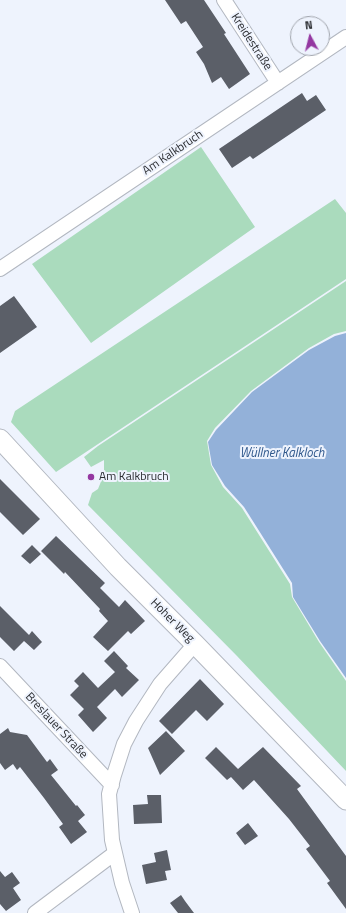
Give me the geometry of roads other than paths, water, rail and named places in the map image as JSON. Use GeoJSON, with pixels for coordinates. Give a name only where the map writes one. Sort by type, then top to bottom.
{"type":"FeatureCollection","features":[{"type":"Feature","properties":{"kind":"street","name":"Kreidestraße"},"geometry":{"type":"LineString","coordinates":[[224,0],[278,84]]}},
{"type":"Feature","properties":{"kind":"street","name":"Am Kalkbruch"},"geometry":{"type":"LineString","coordinates":[[0,269],[346,37]]}},
{"type":"Feature","properties":{"kind":"street","name":"Hoher Weg"},"geometry":{"type":"LineString","coordinates":[[0,439],[118,567],[346,800]]}},
{"type":"Feature","properties":{"kind":"street"},"geometry":{"type":"LineString","coordinates":[[132,913],[122,883],[115,853],[110,823],[109,794],[124,744],[136,720],[160,684],[195,644]]}},
{"type":"Feature","properties":{"kind":"street","name":"Breslauer Straße"},"geometry":{"type":"LineString","coordinates":[[0,666],[112,785]]}},
{"type":"Feature","properties":{"kind":"street"},"geometry":{"type":"LineString","coordinates":[[35,913],[115,853]]}},
{"type":"Feature","properties":{"kind":"water","name":"Wüllner Kalkloch"},"geometry":{"type":"Polygon","coordinates":[[[346,333],[346,678],[320,641],[293,597],[292,583],[244,507],[225,486],[212,465],[208,442],[216,430],[252,392],[309,350],[335,336],[346,333]]]}},
{"type":"Feature","properties":{"kind":"place","name":"Am Kalkbruch"},"geometry":{"type":"Point","coordinates":[91,477]}}]}
